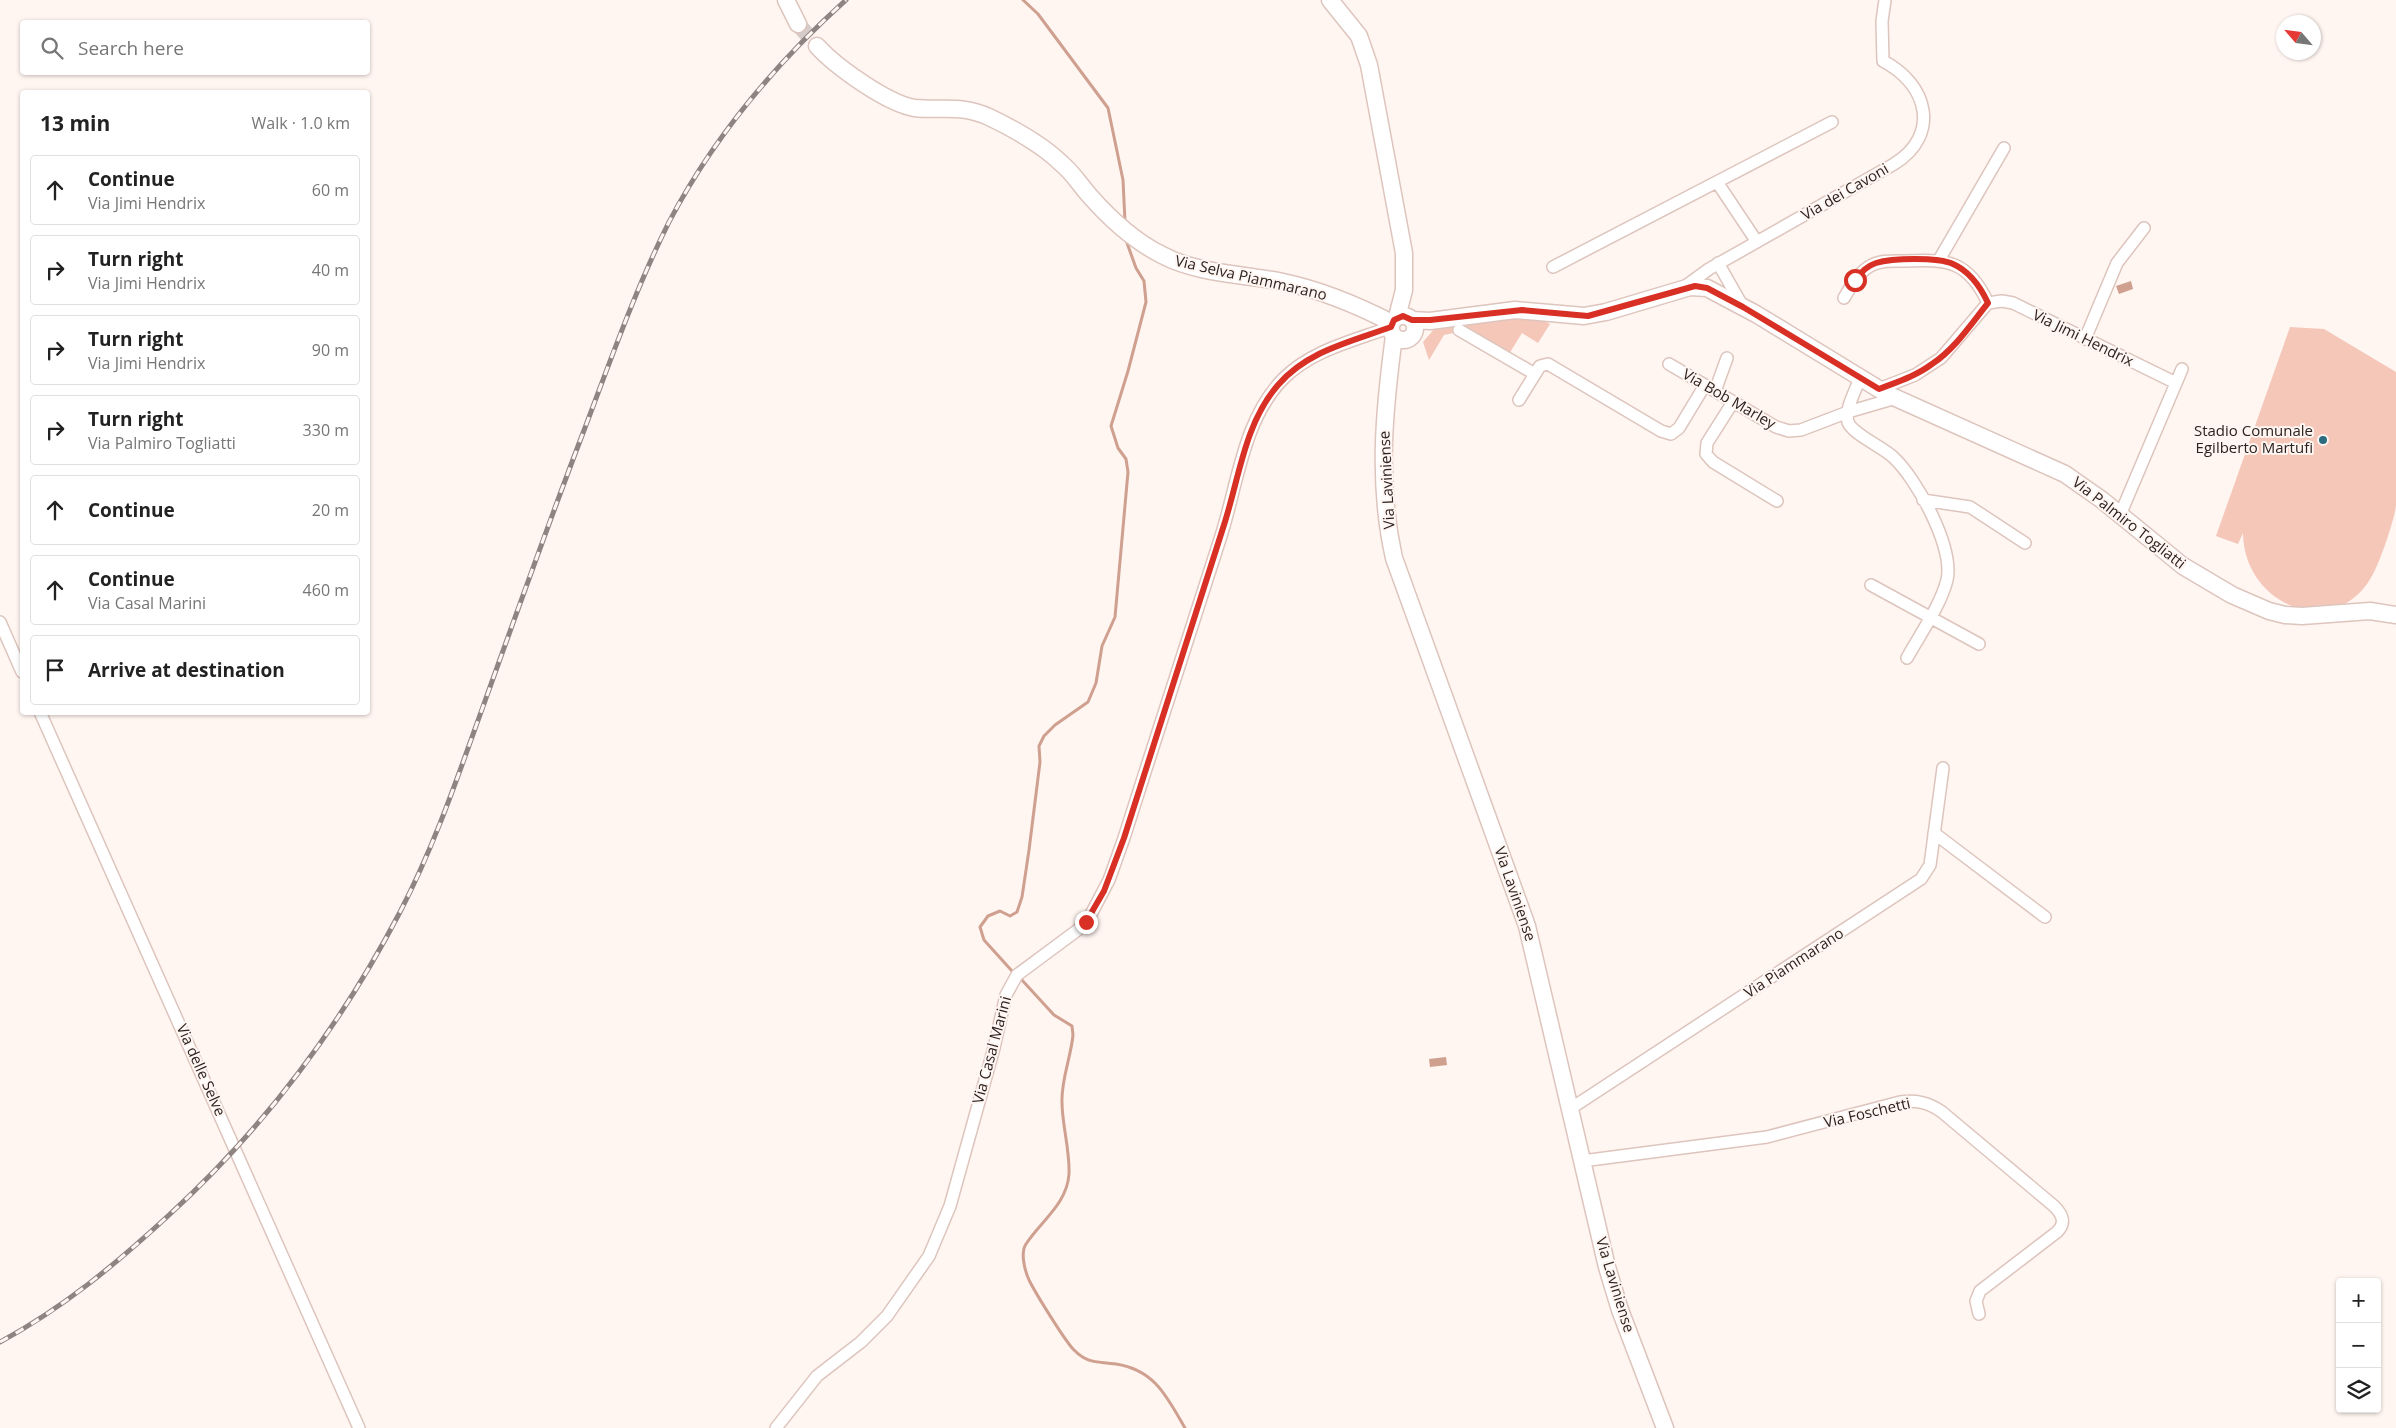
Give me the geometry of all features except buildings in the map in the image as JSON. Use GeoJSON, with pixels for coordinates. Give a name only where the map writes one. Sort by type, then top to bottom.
{"type":"FeatureCollection","features":[{"type":"Feature","properties":{"kind":"street"},"geometry":{"type":"LineString","coordinates":[[786,0],[798,24]]}},
{"type":"Feature","properties":{"kind":"street","name":"Via Laviniense"},"geometry":{"type":"LineString","coordinates":[[1330,0],[1359,36],[1369,65],[1403,247],[1404,290],[1402,326],[1391,360],[1384,421],[1383,472],[1387,520],[1394,558],[1527,926],[1613,1288],[1665,1428]]}},
{"type":"Feature","properties":{"kind":"street","name":"Via dei Cavoni"},"geometry":{"type":"LineString","coordinates":[[1683,288],[1718,263],[1894,164],[1916,146],[1924,129],[1922,104],[1906,80],[1895,68],[1883,61],[1882,29],[1885,0]]}},
{"type":"Feature","properties":{"kind":"street","name":"Via Selva Piammarano"},"geometry":{"type":"LineString","coordinates":[[817,46],[849,74],[902,104],[920,108],[956,108],[979,113],[1044,150],[1068,169],[1093,199],[1123,229],[1142,244],[1167,258],[1193,266],[1310,289],[1354,304],[1402,326]]}},
{"type":"Feature","properties":{"kind":"street"},"geometry":{"type":"LineString","coordinates":[[1553,267],[1832,122]]}},
{"type":"Feature","properties":{"kind":"street"},"geometry":{"type":"LineString","coordinates":[[1939,260],[2004,148]]}},
{"type":"Feature","properties":{"kind":"street"},"geometry":{"type":"LineString","coordinates":[[1717,182],[1757,242]]}},
{"type":"Feature","properties":{"kind":"street"},"geometry":{"type":"LineString","coordinates":[[2085,339],[2117,263],[2144,228]]}},
{"type":"Feature","properties":{"kind":"street"},"geometry":{"type":"LineString","coordinates":[[1844,298],[1859,274],[1875,264],[1939,260],[1953,264],[1964,271],[1980,288],[1988,303],[1949,350],[1936,361],[1911,376],[1879,389]]}},
{"type":"Feature","properties":{"kind":"street","name":"Via Palmiro Togliatti"},"geometry":{"type":"LineString","coordinates":[[1718,263],[1743,307]]}},
{"type":"Feature","properties":{"kind":"street","name":"Via Palmiro Togliatti"},"geometry":{"type":"LineString","coordinates":[[1402,326],[1430,320],[1515,310],[1588,316],[1683,288],[1695,286],[1707,288],[1743,307],[1896,398],[2048,465],[2080,484],[2194,573],[2226,592],[2269,611],[2297,616],[2363,611],[2396,615]]}},
{"type":"Feature","properties":{"kind":"street","name":"Via Jimi Hendrix"},"geometry":{"type":"LineString","coordinates":[[1988,303],[2002,301],[2012,303],[2176,383]]}},
{"type":"Feature","properties":{"kind":"street","name":"Via Casal Marini"},"geometry":{"type":"LineString","coordinates":[[776,1428],[812,1381],[861,1342],[888,1316],[924,1264],[950,1206],[1010,985],[1017,974],[1083,925],[1104,891],[1124,838],[1228,514],[1249,437],[1258,414],[1279,384],[1306,359],[1402,326]]}},
{"type":"Feature","properties":{"kind":"street"},"geometry":{"type":"LineString","coordinates":[[1459,330],[1535,374]]}},
{"type":"Feature","properties":{"kind":"street"},"geometry":{"type":"LineString","coordinates":[[1519,400],[1542,365],[1553,365],[1667,434],[1676,431],[1710,388],[1728,358]]}},
{"type":"Feature","properties":{"kind":"street","name":"Via Bob Marley"},"geometry":{"type":"LineString","coordinates":[[1669,364],[1776,427],[1789,431],[1801,430],[1848,412],[1896,398]]}},
{"type":"Feature","properties":{"kind":"street"},"geometry":{"type":"LineString","coordinates":[[2120,514],[2182,369]]}},
{"type":"Feature","properties":{"kind":"street"},"geometry":{"type":"LineString","coordinates":[[1860,378],[1848,412],[1848,420],[1851,427],[1896,460],[1924,500],[1943,545],[1948,568],[1944,588],[1907,658]]}},
{"type":"Feature","properties":{"kind":"street"},"geometry":{"type":"LineString","coordinates":[[1733,402],[1707,443],[1706,454],[1713,462],[1777,501]]}},
{"type":"Feature","properties":{"kind":"street"},"geometry":{"type":"LineString","coordinates":[[1924,500],[1970,507],[2025,543]]}},
{"type":"Feature","properties":{"kind":"street"},"geometry":{"type":"LineString","coordinates":[[1872,585],[1980,644]]}},
{"type":"Feature","properties":{"kind":"street"},"geometry":{"type":"LineString","coordinates":[[0,622],[20,667]]}},
{"type":"Feature","properties":{"kind":"street","name":"Via delle Selve"},"geometry":{"type":"LineString","coordinates":[[41,715],[359,1428]]}},
{"type":"Feature","properties":{"kind":"street","name":"Via Piammarano"},"geometry":{"type":"LineString","coordinates":[[1570,1109],[1919,881],[1930,866],[1943,768]]}},
{"type":"Feature","properties":{"kind":"street"},"geometry":{"type":"LineString","coordinates":[[1934,833],[2045,917]]}},
{"type":"Feature","properties":{"kind":"street","name":"Via Foschetti"},"geometry":{"type":"LineString","coordinates":[[1582,1161],[1772,1136],[1900,1102],[1917,1101],[1929,1104],[1942,1112],[2052,1204],[2063,1220],[2063,1225],[2057,1232],[1980,1291],[1976,1301],[1979,1314]]}},
{"type":"Feature","properties":{"kind":"shaded area"},"geometry":{"type":"Polygon","coordinates":[[[2131,281],[2133,289],[2119,294],[2116,286],[2131,281]]]}},
{"type":"Feature","properties":{"kind":"shaded area"},"geometry":{"type":"Polygon","coordinates":[[[1509,315],[1536,316],[1550,324],[1538,343],[1522,333],[1509,354],[1468,330],[1444,335],[1429,360],[1423,342],[1435,328],[1509,315]]]}},
{"type":"Feature","properties":{"kind":"shaded area","name":"Stadio Comunale Egilberto Martufi"},"geometry":{"type":"Polygon","coordinates":[[[2290,327],[2324,329],[2396,372],[2396,505],[2387,540],[2373,574],[2357,595],[2338,607],[2317,611],[2295,607],[2275,597],[2259,581],[2247,559],[2243,533],[2238,544],[2216,536],[2290,327]]]}},
{"type":"Feature","properties":{"kind":"shaded area"},"geometry":{"type":"Polygon","coordinates":[[[1446,1057],[1447,1065],[1430,1067],[1429,1059],[1446,1057]]]}},
{"type":"Feature","properties":{"kind":"waterway"},"geometry":{"type":"LineString","coordinates":[[1023,0],[1038,14],[1108,108],[1123,180],[1125,222]]}},
{"type":"Feature","properties":{"kind":"waterway"},"geometry":{"type":"LineString","coordinates":[[1012,971],[984,940],[980,927],[988,916],[1000,911],[1010,916],[1017,912],[1022,897],[1029,850],[1040,762],[1039,746],[1044,736],[1055,725],[1088,702],[1096,683],[1102,646],[1115,617],[1128,472],[1126,459],[1118,448],[1111,426],[1146,302],[1144,281],[1136,268],[1127,243]]}},
{"type":"Feature","properties":{"kind":"waterway"},"geometry":{"type":"LineString","coordinates":[[1021,979],[1054,1015],[1072,1026],[1073,1035],[1062,1094],[1062,1111],[1069,1165],[1067,1185],[1064,1194],[1052,1212],[1024,1248],[1027,1276],[1064,1337],[1079,1355],[1089,1360],[1116,1364],[1141,1372],[1166,1396],[1185,1428]]}},
{"type":"Feature","properties":{"kind":"tunnel"},"geometry":{"type":"LineString","coordinates":[[798,24],[817,46]]}},
{"type":"Feature","properties":{"kind":"railway"},"geometry":{"type":"LineString","coordinates":[[0,1342],[46,1315],[109,1268],[204,1182],[237,1147],[298,1074],[352,996],[413,887],[435,835],[613,353],[645,274],[669,222],[705,161],[748,103],[795,49],[846,0]]}},
{"type":"Feature","properties":{"kind":"place","name":"Stadio Comunale Egilberto Martufi"},"geometry":{"type":"Point","coordinates":[2323,440]}},
{"type":"Feature","properties":{"kind":"route"},"geometry":{"type":"LineString","coordinates":[[1086,922],[1097,906],[1114,869],[1228,514],[1247,443],[1258,414],[1270,394],[1296,367],[1306,359],[1321,352],[1391,327],[1394,320],[1400,316],[1409,317],[1412,320],[1430,320],[1502,310],[1533,310],[1567,316],[1584,316],[1606,312],[1695,286],[1707,288],[1743,307],[1879,389],[1911,376],[1936,361],[1949,350],[1988,303],[1980,288],[1964,271],[1958,266],[1942,260],[1878,263],[1865,269],[1855,280]]}}]}
